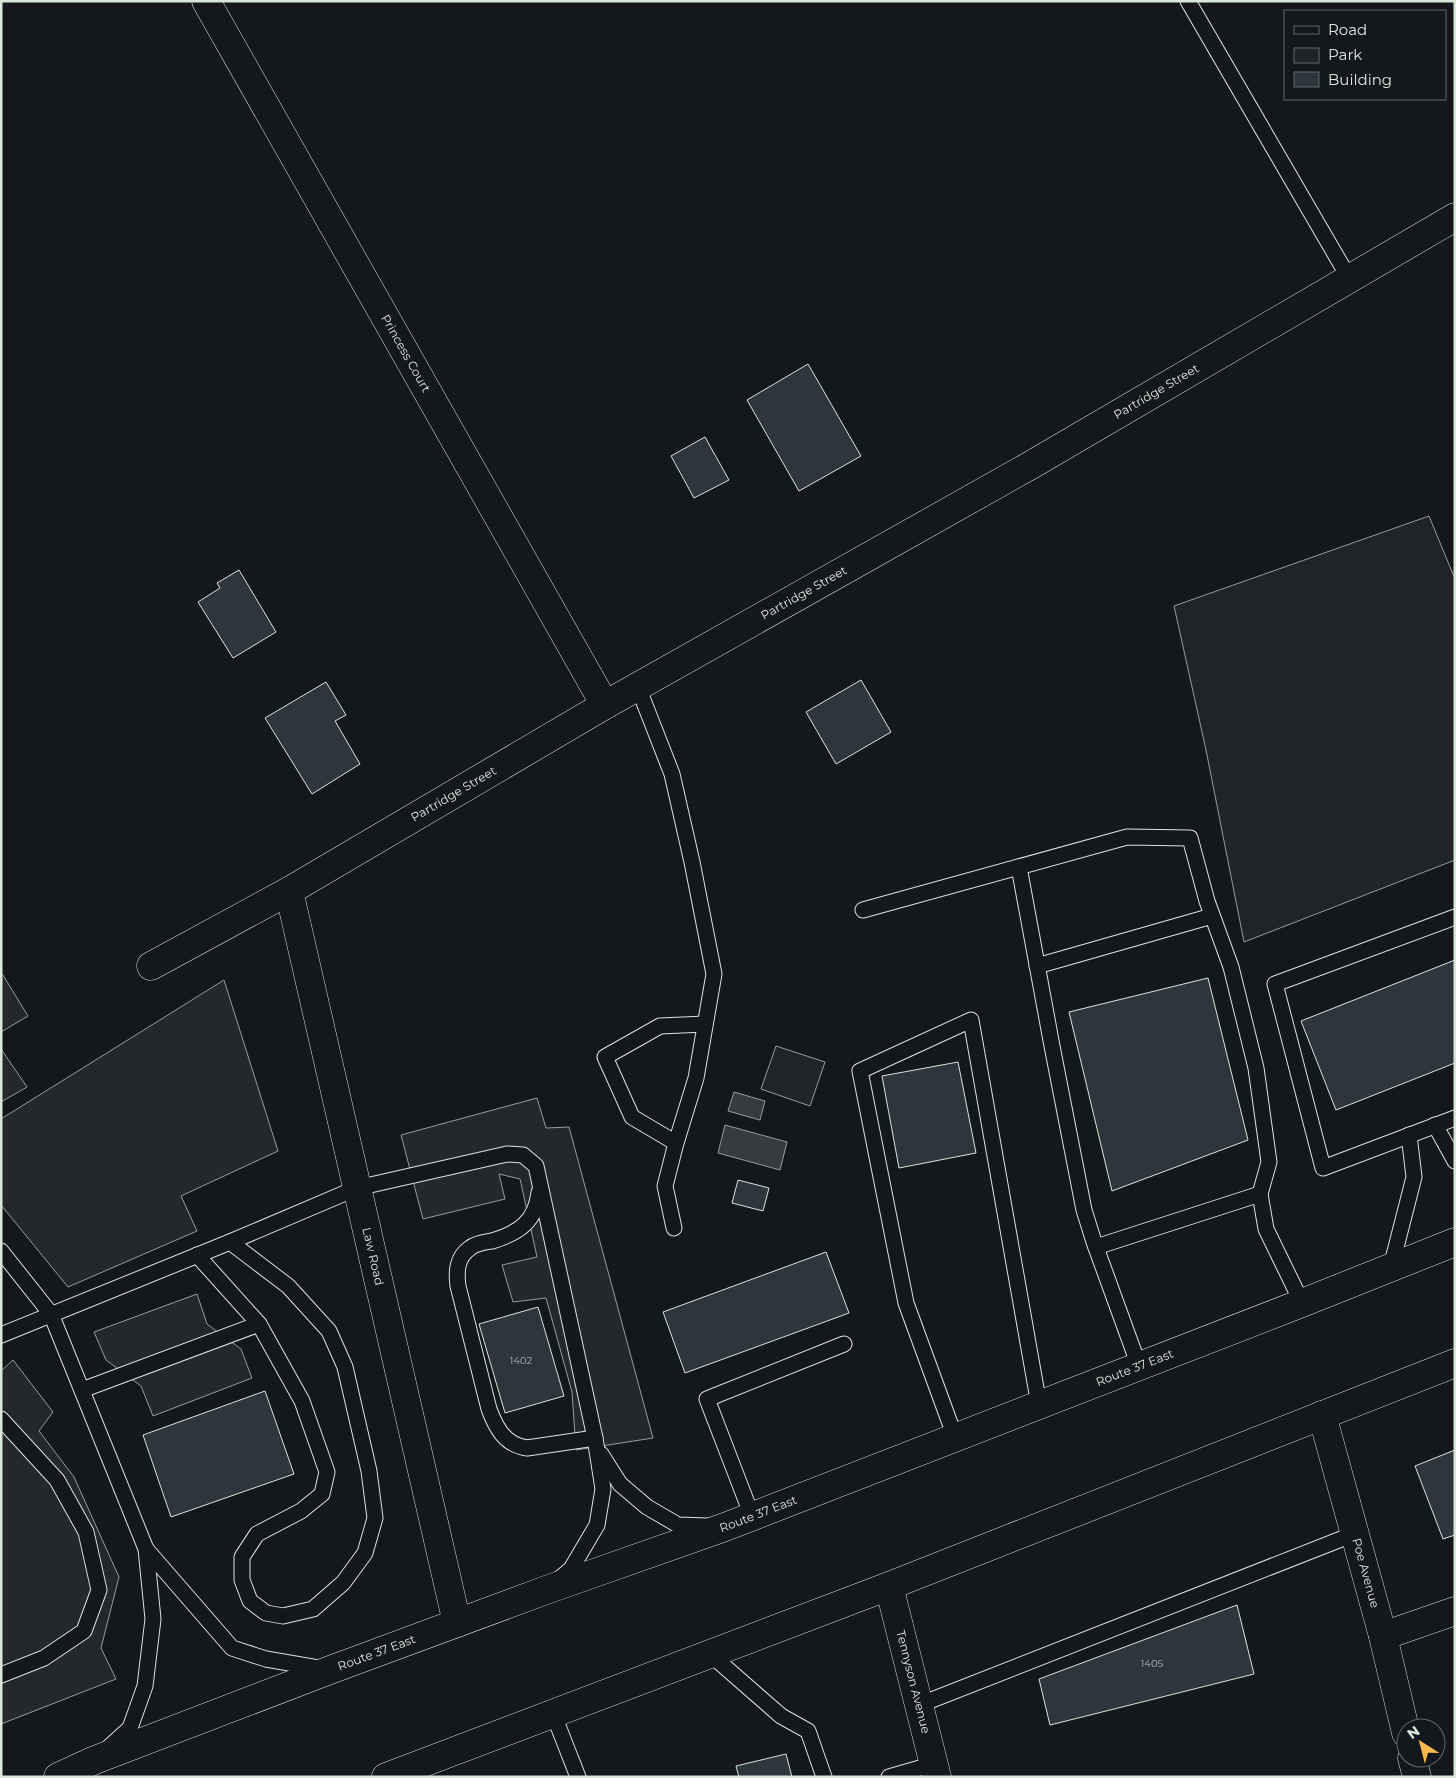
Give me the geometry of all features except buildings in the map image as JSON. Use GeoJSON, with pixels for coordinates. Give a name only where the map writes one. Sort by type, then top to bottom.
{"type":"FeatureCollection","features":[{"type":"Feature","properties":{"kind":"main road","name":"Princess Court"},"geometry":{"type":"LineString","coordinates":[[206,1],[605,706]]}},
{"type":"Feature","properties":{"kind":"main road","name":"Partridge Street"},"geometry":{"type":"LineString","coordinates":[[151,966],[290,891],[605,706],[1031,465],[1455,217]]}},
{"type":"Feature","properties":{"kind":"main road","name":"Law Road"},"geometry":{"type":"LineString","coordinates":[[290,891],[356,1188],[457,1623]]}},
{"type":"Feature","properties":{"kind":"main road","name":"Route 37 East"},"geometry":{"type":"LineString","coordinates":[[58,1777],[95,1760],[330,1670],[549,1589],[725,1527],[1455,1242]]}},
{"type":"Feature","properties":{"kind":"main road"},"geometry":{"type":"LineString","coordinates":[[402,1774],[553,1713],[889,1586],[1455,1363]]}},
{"type":"Feature","properties":{"kind":"main road","name":"Poe Avenue"},"geometry":{"type":"LineString","coordinates":[[1322,1415],[1402,1718]]}},
{"type":"Feature","properties":{"kind":"main road","name":"Tennyson Avenue"},"geometry":{"type":"LineString","coordinates":[[889,1586],[936,1770]]}},
{"type":"Feature","properties":{"kind":"main road"},"geometry":{"type":"LineString","coordinates":[[1382,1636],[1455,1611]]}},
{"type":"Feature","properties":{"kind":"lane"},"geometry":{"type":"LineString","coordinates":[[1188,1],[1349,278]]}},
{"type":"Feature","properties":{"kind":"lane"},"geometry":{"type":"LineString","coordinates":[[638,687],[672,774],[714,974],[696,1078],[665,1186],[674,1228]]}},
{"type":"Feature","properties":{"kind":"lane"},"geometry":{"type":"LineString","coordinates":[[863,910],[1127,837],[1190,838],[1207,901],[1231,967],[1256,1068],[1269,1162],[1260,1194],[1266,1229],[1302,1303]]}},
{"type":"Feature","properties":{"kind":"lane"},"geometry":{"type":"LineString","coordinates":[[1019,867],[1084,1210],[1139,1366]]}},
{"type":"Feature","properties":{"kind":"lane"},"geometry":{"type":"LineString","coordinates":[[1037,966],[1212,916]]}},
{"type":"Feature","properties":{"kind":"lane"},"geometry":{"type":"LineString","coordinates":[[1455,917],[1275,984],[1323,1168],[1455,1118]]}},
{"type":"Feature","properties":{"kind":"lane"},"geometry":{"type":"LineString","coordinates":[[955,1437],[906,1303],[860,1071],[971,1020],[1040,1405]]}},
{"type":"Feature","properties":{"kind":"lane"},"geometry":{"type":"LineString","coordinates":[[676,1143],[632,1117],[605,1057],[660,1026],[705,1024]]}},
{"type":"Feature","properties":{"kind":"lane"},"geometry":{"type":"LineString","coordinates":[[1435,1125],[1455,1161]]}},
{"type":"Feature","properties":{"kind":"lane"},"geometry":{"type":"LineString","coordinates":[[1391,1267],[1414,1177],[1409,1135]]}},
{"type":"Feature","properties":{"kind":"lane"},"geometry":{"type":"LineString","coordinates":[[1,1335],[230,1242],[356,1188],[507,1154],[523,1155],[536,1166],[596,1443],[603,1489],[597,1526],[571,1569],[549,1589]]}},
{"type":"Feature","properties":{"kind":"lane"},"geometry":{"type":"LineString","coordinates":[[540,1188],[538,1206],[525,1225],[505,1237],[472,1246],[464,1253],[456,1273],[458,1286],[489,1409],[496,1426],[505,1438],[517,1446],[527,1448],[596,1443]]}},
{"type":"Feature","properties":{"kind":"lane"},"geometry":{"type":"LineString","coordinates":[[1096,1247],[1260,1194]]}},
{"type":"Feature","properties":{"kind":"lane"},"geometry":{"type":"LineString","coordinates":[[197,1255],[259,1324],[302,1400],[327,1472],[322,1494],[301,1511],[257,1534],[242,1557],[242,1580],[250,1601],[266,1613],[283,1616],[313,1609],[343,1583],[365,1553],[376,1518],[369,1471],[345,1367],[329,1331],[288,1286],[230,1242]]}},
{"type":"Feature","properties":{"kind":"lane"},"geometry":{"type":"LineString","coordinates":[[1,1251],[51,1314],[146,1550],[153,1618],[145,1686],[130,1728],[95,1760]]}},
{"type":"Feature","properties":{"kind":"lane"},"geometry":{"type":"LineString","coordinates":[[82,1390],[259,1324]]}},
{"type":"Feature","properties":{"kind":"lane"},"geometry":{"type":"LineString","coordinates":[[752,1516],[708,1399],[844,1344]]}},
{"type":"Feature","properties":{"kind":"lane"},"geometry":{"type":"LineString","coordinates":[[1,1419],[57,1480],[86,1532],[99,1590],[84,1631],[44,1658],[1,1675]]}},
{"type":"Feature","properties":{"kind":"lane"},"geometry":{"type":"LineString","coordinates":[[596,1443],[620,1484],[647,1507],[678,1525],[725,1527]]}},
{"type":"Feature","properties":{"kind":"lane"},"geometry":{"type":"LineString","coordinates":[[919,1705],[1354,1534]]}},
{"type":"Feature","properties":{"kind":"lane"},"geometry":{"type":"LineString","coordinates":[[146,1550],[232,1648],[266,1659],[330,1670]]}},
{"type":"Feature","properties":{"kind":"lane"},"geometry":{"type":"LineString","coordinates":[[709,1653],[781,1716],[808,1731],[824,1777]]}},
{"type":"Feature","properties":{"kind":"lane"},"geometry":{"type":"LineString","coordinates":[[553,1713],[578,1777]]}},
{"type":"Feature","properties":{"kind":"lane"},"geometry":{"type":"LineString","coordinates":[[889,1777],[936,1770]]}},
{"type":"Feature","properties":{"kind":"green space"},"geometry":{"type":"Polygon","coordinates":[[[1429,516],[1455,579],[1455,860],[1244,942],[1206,750],[1174,606],[1429,516]]]}},
{"type":"Feature","properties":{"kind":"green space"},"geometry":{"type":"Polygon","coordinates":[[[776,1046],[825,1062],[810,1106],[761,1089],[776,1046]]]}},
{"type":"Feature","properties":{"kind":"shaded area"},"geometry":{"type":"Polygon","coordinates":[[[1,972],[28,1016],[1,1032],[1,972]]]}},
{"type":"Feature","properties":{"kind":"shaded area"},"geometry":{"type":"Polygon","coordinates":[[[224,980],[278,1151],[181,1196],[197,1231],[68,1287],[1,1205],[1,1119],[224,980]]]}},
{"type":"Feature","properties":{"kind":"shaded area"},"geometry":{"type":"Polygon","coordinates":[[[1,1049],[27,1087],[1,1102],[1,1049]]]}},
{"type":"Feature","properties":{"kind":"shaded area"},"geometry":{"type":"Polygon","coordinates":[[[734,1092],[765,1101],[760,1120],[728,1111],[734,1092]]]}},
{"type":"Feature","properties":{"kind":"shaded area"},"geometry":{"type":"Polygon","coordinates":[[[537,1098],[546,1128],[569,1127],[653,1438],[576,1450],[572,1392],[546,1298],[513,1302],[502,1265],[537,1257],[520,1179],[499,1174],[505,1199],[423,1219],[401,1135],[537,1098]]]}},
{"type":"Feature","properties":{"kind":"shaded area"},"geometry":{"type":"Polygon","coordinates":[[[725,1125],[787,1142],[780,1170],[718,1153],[725,1125]]]}},
{"type":"Feature","properties":{"kind":"shaded area"},"geometry":{"type":"Polygon","coordinates":[[[197,1294],[207,1324],[241,1349],[252,1378],[153,1416],[141,1386],[106,1360],[94,1332],[197,1294]]]}},
{"type":"Feature","properties":{"kind":"shaded area"},"geometry":{"type":"Polygon","coordinates":[[[13,1360],[53,1412],[39,1431],[74,1477],[119,1577],[101,1648],[116,1679],[1,1724],[1,1371],[13,1360]]]}}]}
